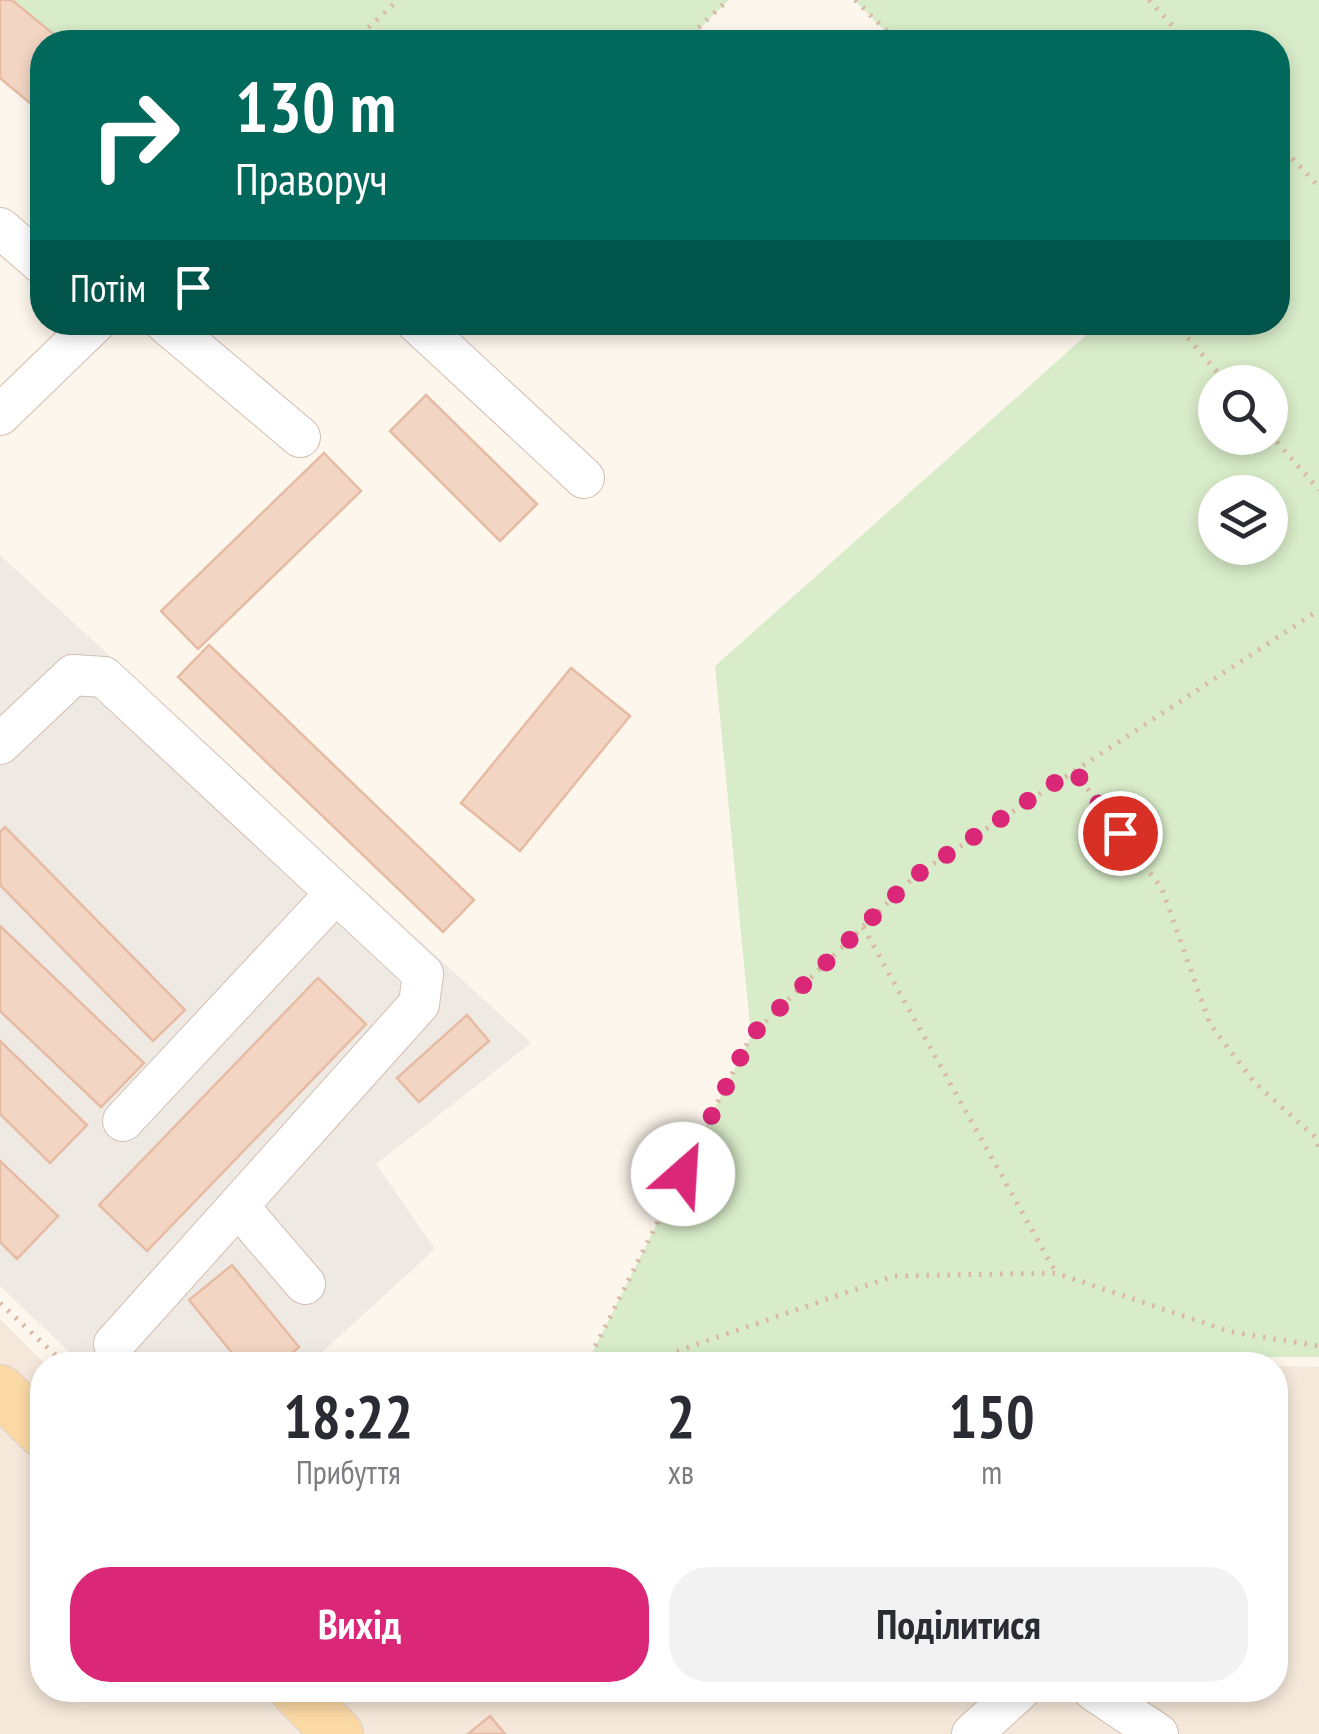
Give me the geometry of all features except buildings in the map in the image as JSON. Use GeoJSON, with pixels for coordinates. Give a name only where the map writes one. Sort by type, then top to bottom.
{"type":"FeatureCollection","features":[{"type":"Feature","properties":{"kind":"main road"},"geometry":{"type":"LineString","coordinates":[[0,1390],[30,1420]]}},
{"type":"Feature","properties":{"kind":"main road"},"geometry":{"type":"LineString","coordinates":[[307,1702],[338,1734]]}},
{"type":"Feature","properties":{"kind":"street"},"geometry":{"type":"LineString","coordinates":[[0,228],[30,254]]}},
{"type":"Feature","properties":{"kind":"street"},"geometry":{"type":"LineString","coordinates":[[0,415],[83,335]]}},
{"type":"Feature","properties":{"kind":"street"},"geometry":{"type":"LineString","coordinates":[[179,335],[300,437]]}},
{"type":"Feature","properties":{"kind":"street"},"geometry":{"type":"LineString","coordinates":[[430,335],[584,478]]}},
{"type":"Feature","properties":{"kind":"street"},"geometry":{"type":"LineString","coordinates":[[0,744],[72,676],[104,677],[423,974],[419,1004],[114,1344]]}},
{"type":"Feature","properties":{"kind":"street"},"geometry":{"type":"LineString","coordinates":[[123,1121],[336,893]]}},
{"type":"Feature","properties":{"kind":"street"},"geometry":{"type":"LineString","coordinates":[[238,1206],[304,1284]]}},
{"type":"Feature","properties":{"kind":"street"},"geometry":{"type":"LineString","coordinates":[[972,1734],[1007,1702]]}},
{"type":"Feature","properties":{"kind":"street"},"geometry":{"type":"LineString","coordinates":[[1111,1702],[1158,1734]]}},
{"type":"Feature","properties":{"kind":"path"},"geometry":{"type":"LineString","coordinates":[[366,30],[398,0]]}},
{"type":"Feature","properties":{"kind":"path"},"geometry":{"type":"LineString","coordinates":[[697,30],[728,0]]}},
{"type":"Feature","properties":{"kind":"path"},"geometry":{"type":"LineString","coordinates":[[854,0],[885,30]]}},
{"type":"Feature","properties":{"kind":"path"},"geometry":{"type":"LineString","coordinates":[[1149,0],[1176,30]]}},
{"type":"Feature","properties":{"kind":"path"},"geometry":{"type":"LineString","coordinates":[[1290,156],[1319,187]]}},
{"type":"Feature","properties":{"kind":"path"},"geometry":{"type":"LineString","coordinates":[[1185,335],[1211,365]]}},
{"type":"Feature","properties":{"kind":"path"},"geometry":{"type":"LineString","coordinates":[[1288,455],[1319,490]]}},
{"type":"Feature","properties":{"kind":"path"},"geometry":{"type":"LineString","coordinates":[[593,1352],[751,1036],[915,876],[1319,610]]}},
{"type":"Feature","properties":{"kind":"path"},"geometry":{"type":"LineString","coordinates":[[1074,770],[1162,889],[1210,1024],[1254,1082],[1315,1137],[1319,1149]]}},
{"type":"Feature","properties":{"kind":"path"},"geometry":{"type":"LineString","coordinates":[[863,926],[1056,1273]]}},
{"type":"Feature","properties":{"kind":"path"},"geometry":{"type":"LineString","coordinates":[[675,1352],[894,1276],[1056,1273],[1231,1332],[1319,1346]]}},
{"type":"Feature","properties":{"kind":"path"},"geometry":{"type":"LineString","coordinates":[[0,1303],[52,1352]]}},
{"type":"Feature","properties":{"kind":"shaded area"},"geometry":{"type":"Polygon","coordinates":[[[0,555],[531,1043],[376,1164],[435,1249],[322,1352],[69,1352],[0,1286],[0,555]]]}},
{"type":"Feature","properties":{"kind":"shaded area"},"geometry":{"type":"Polygon","coordinates":[[[0,1319],[33,1352],[30,1702],[1288,1702],[1288,1366],[1319,1367],[1319,1734],[0,1734],[0,1319]]]}},
{"type":"Feature","properties":{"kind":"green space"},"geometry":{"type":"Polygon","coordinates":[[[0,0],[729,0],[698,30],[32,30],[0,0]]]}},
{"type":"Feature","properties":{"kind":"green space"},"geometry":{"type":"Polygon","coordinates":[[[854,0],[1319,0],[1319,1357],[1288,1357],[1288,1352],[593,1352],[751,1036],[715,666],[1087,335],[1290,335],[1290,30],[884,30],[854,0]]]}},
{"type":"Feature","properties":{"kind":"route"},"geometry":{"type":"LineString","coordinates":[[683,1174],[751,1036],[915,876],[1074,770],[1120,833]]}}]}
